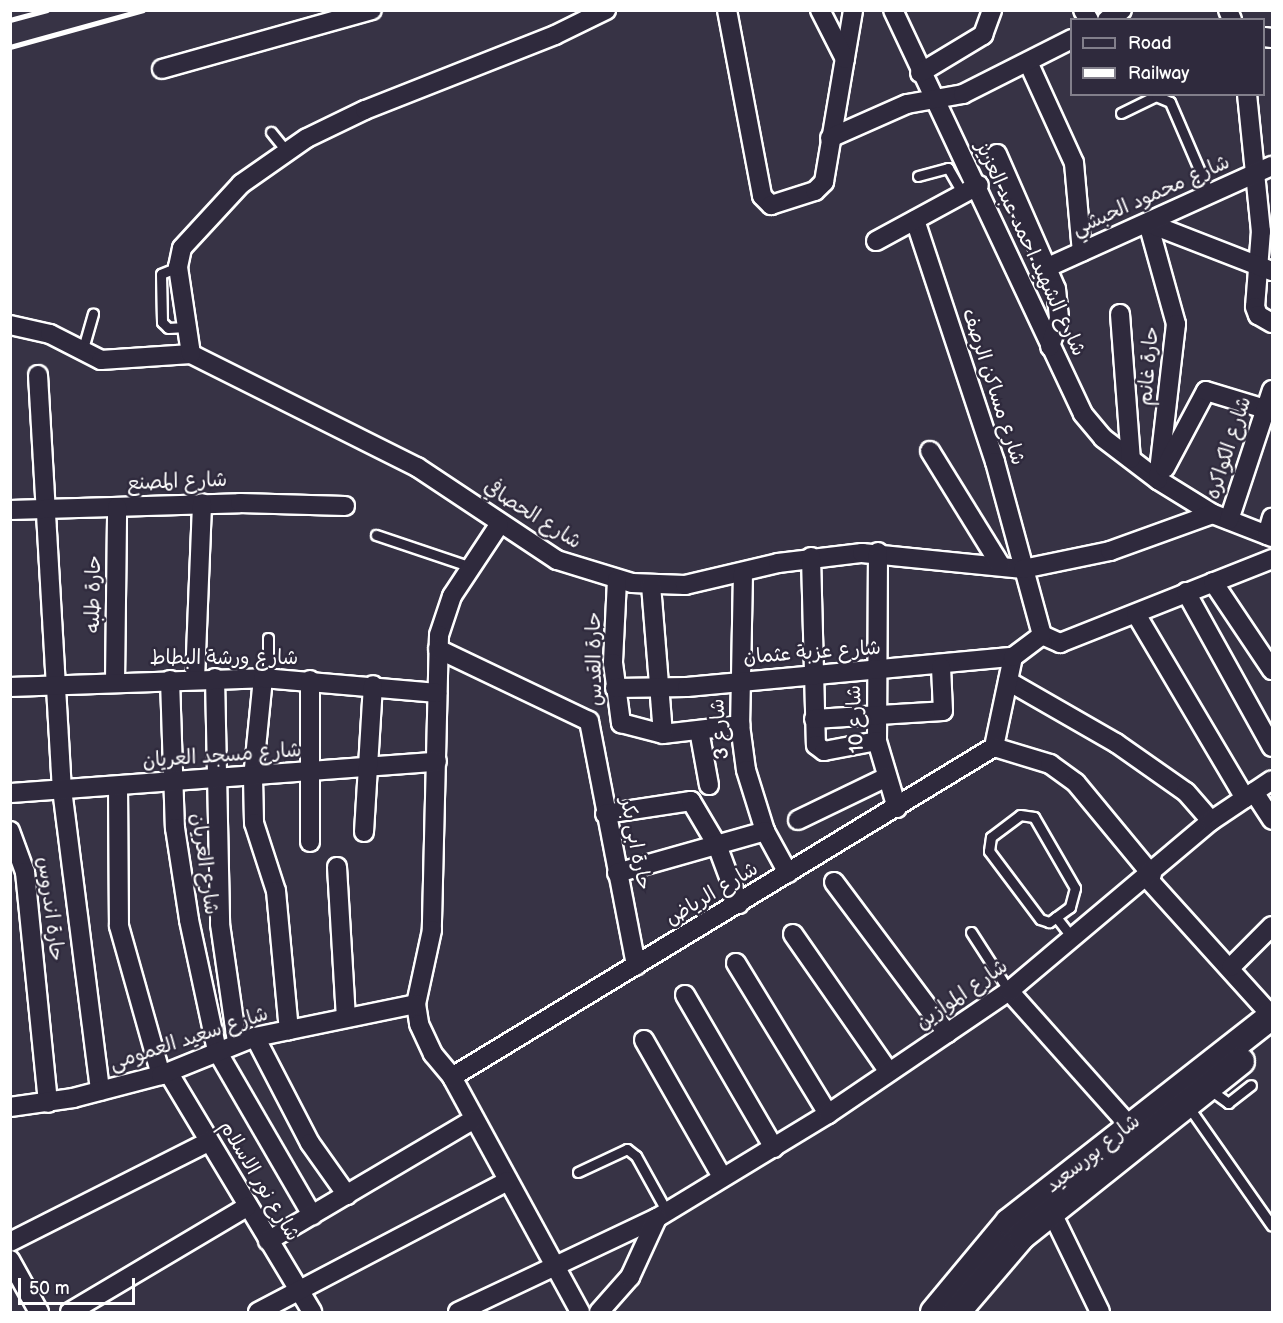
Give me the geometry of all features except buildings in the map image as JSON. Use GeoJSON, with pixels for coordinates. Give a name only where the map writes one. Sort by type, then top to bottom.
{"type":"FeatureCollection","features":[{"type":"Feature","properties":{"kind":"main road","name":"شارع بورسعيد"},"geometry":{"type":"LineString","coordinates":[[934,1312],[1009,1222],[1129,1125],[1272,1016]]}},
{"type":"Feature","properties":{"kind":"main road","name":"شارع بورسعيد"},"geometry":{"type":"LineString","coordinates":[[957,1312],[996,1262],[1051,1211],[1272,1037]]}},
{"type":"Feature","properties":{"kind":"street"},"geometry":{"type":"LineString","coordinates":[[162,69],[372,10]]}},
{"type":"Feature","properties":{"kind":"street"},"geometry":{"type":"LineString","coordinates":[[10,325],[51,334],[82,352],[110,360],[191,354],[178,267],[182,248],[214,208],[287,152],[385,100],[555,35],[606,10]]}},
{"type":"Feature","properties":{"kind":"street"},"geometry":{"type":"LineString","coordinates":[[727,10],[765,202],[780,203],[821,187],[853,10]]}},
{"type":"Feature","properties":{"kind":"street"},"geometry":{"type":"LineString","coordinates":[[820,10],[845,59]]}},
{"type":"Feature","properties":{"kind":"street","name":"شارع الشهيد احمد عبد العزيز"},"geometry":{"type":"LineString","coordinates":[[893,10],[971,189],[1083,414],[1103,438],[1158,480],[1221,517],[1270,536]]}},
{"type":"Feature","properties":{"kind":"street"},"geometry":{"type":"LineString","coordinates":[[920,73],[983,35],[992,10]]}},
{"type":"Feature","properties":{"kind":"street"},"geometry":{"type":"LineString","coordinates":[[830,138],[932,98],[963,94],[1070,40]]}},
{"type":"Feature","properties":{"kind":"street"},"geometry":{"type":"LineString","coordinates":[[1028,62],[1074,163],[1082,252]]}},
{"type":"Feature","properties":{"kind":"street"},"geometry":{"type":"LineString","coordinates":[[1247,96],[1265,269],[1255,307],[1267,320]]}},
{"type":"Feature","properties":{"kind":"street"},"geometry":{"type":"LineString","coordinates":[[997,154],[1048,267],[1059,304],[1050,347]]}},
{"type":"Feature","properties":{"kind":"street","name":"شارع محمود الحبشي"},"geometry":{"type":"LineString","coordinates":[[1048,267],[1272,166]]}},
{"type":"Feature","properties":{"kind":"street"},"geometry":{"type":"LineString","coordinates":[[876,241],[971,189]]}},
{"type":"Feature","properties":{"kind":"street","name":"شارع مساكن الرصف"},"geometry":{"type":"LineString","coordinates":[[915,220],[995,462],[1042,635]]}},
{"type":"Feature","properties":{"kind":"street"},"geometry":{"type":"LineString","coordinates":[[1148,223],[1265,269]]}},
{"type":"Feature","properties":{"kind":"street","name":"حارة غانم"},"geometry":{"type":"LineString","coordinates":[[1148,223],[1176,324],[1158,480]]}},
{"type":"Feature","properties":{"kind":"street"},"geometry":{"type":"LineString","coordinates":[[1120,314],[1131,459]]}},
{"type":"Feature","properties":{"kind":"street","name":"شارع الحصافي"},"geometry":{"type":"LineString","coordinates":[[191,354],[417,467],[499,525],[557,560],[617,580],[651,585],[685,585],[811,557],[878,552],[1023,569],[1110,551],[1221,517]]}},
{"type":"Feature","properties":{"kind":"street"},"geometry":{"type":"LineString","coordinates":[[38,375],[48,508],[62,789],[100,1091]]}},
{"type":"Feature","properties":{"kind":"street","name":"شارع الكواكره"},"geometry":{"type":"LineString","coordinates":[[1221,517],[1269,410],[1272,390]]}},
{"type":"Feature","properties":{"kind":"street"},"geometry":{"type":"LineString","coordinates":[[1158,480],[1203,393],[1215,391],[1269,410]]}},
{"type":"Feature","properties":{"kind":"street"},"geometry":{"type":"LineString","coordinates":[[930,452],[1000,566]]}},
{"type":"Feature","properties":{"kind":"street"},"geometry":{"type":"LineString","coordinates":[[195,679],[202,503]]}},
{"type":"Feature","properties":{"kind":"street","name":"شارع المصنع"},"geometry":{"type":"LineString","coordinates":[[10,510],[202,503],[345,506]]}},
{"type":"Feature","properties":{"kind":"street","name":"حارة طلبه"},"geometry":{"type":"LineString","coordinates":[[115,682],[117,507]]}},
{"type":"Feature","properties":{"kind":"street"},"geometry":{"type":"LineString","coordinates":[[1270,536],[1272,518]]}},
{"type":"Feature","properties":{"kind":"street"},"geometry":{"type":"LineString","coordinates":[[499,525],[446,608],[438,649],[432,930],[416,1004],[419,1024],[452,1077],[580,1312]]}},
{"type":"Feature","properties":{"kind":"street","name":"شارع 10"},"geometry":{"type":"LineString","coordinates":[[878,552],[877,741],[885,778],[897,808]]}},
{"type":"Feature","properties":{"kind":"street"},"geometry":{"type":"LineString","coordinates":[[811,557],[810,675],[819,750],[877,741]]}},
{"type":"Feature","properties":{"kind":"street"},"geometry":{"type":"LineString","coordinates":[[1270,565],[1186,592],[1060,643],[1042,635],[1013,657],[994,747],[1050,764],[1076,783],[1150,877],[1272,1016]]}},
{"type":"Feature","properties":{"kind":"street","name":"شارع 3"},"geometry":{"type":"LineString","coordinates":[[743,572],[740,725],[754,805],[788,873]]}},
{"type":"Feature","properties":{"kind":"street","name":"حارة القدس"},"geometry":{"type":"LineString","coordinates":[[617,580],[615,688],[621,723],[663,734],[740,725]]}},
{"type":"Feature","properties":{"kind":"street"},"geometry":{"type":"LineString","coordinates":[[1213,582],[1272,667]]}},
{"type":"Feature","properties":{"kind":"street"},"geometry":{"type":"LineString","coordinates":[[651,585],[663,734]]}},
{"type":"Feature","properties":{"kind":"street"},"geometry":{"type":"LineString","coordinates":[[1186,592],[1272,747]]}},
{"type":"Feature","properties":{"kind":"street"},"geometry":{"type":"LineString","coordinates":[[1136,614],[1249,795],[1272,820]]}},
{"type":"Feature","properties":{"kind":"street","name":"حارة ابى بكر"},"geometry":{"type":"LineString","coordinates":[[438,649],[583,715],[593,729],[605,814],[636,966]]}},
{"type":"Feature","properties":{"kind":"street","name":"شارع عزبة عثمان"},"geometry":{"type":"LineString","coordinates":[[615,688],[658,689],[810,675],[941,667],[1013,657]]}},
{"type":"Feature","properties":{"kind":"street"},"geometry":{"type":"LineString","coordinates":[[814,719],[944,711],[941,667]]}},
{"type":"Feature","properties":{"kind":"street"},"geometry":{"type":"LineString","coordinates":[[215,678],[214,780],[220,924],[237,1042]]}},
{"type":"Feature","properties":{"kind":"street"},"geometry":{"type":"LineString","coordinates":[[265,678],[253,778],[255,837],[276,891],[289,1030]]}},
{"type":"Feature","properties":{"kind":"street","name":"شارع ورشة البطاط"},"geometry":{"type":"LineString","coordinates":[[10,687],[56,683],[265,678],[373,685],[437,693]]}},
{"type":"Feature","properties":{"kind":"street","name":"شارع العريان"},"geometry":{"type":"LineString","coordinates":[[170,680],[171,782],[187,909],[217,1051],[312,1215]]}},
{"type":"Feature","properties":{"kind":"street"},"geometry":{"type":"LineString","coordinates":[[310,680],[310,842]]}},
{"type":"Feature","properties":{"kind":"street"},"geometry":{"type":"LineString","coordinates":[[1008,681],[1116,743],[1186,792],[1211,821]]}},
{"type":"Feature","properties":{"kind":"street"},"geometry":{"type":"LineString","coordinates":[[363,832],[373,685]]}},
{"type":"Feature","properties":{"kind":"street"},"geometry":{"type":"LineString","coordinates":[[699,730],[709,785]]}},
{"type":"Feature","properties":{"kind":"street","name":"شارع الرياض"},"geometry":{"type":"LineString","coordinates":[[452,1077],[994,747]]}},
{"type":"Feature","properties":{"kind":"street","name":"شارع مسجد العريان"},"geometry":{"type":"LineString","coordinates":[[10,793],[253,778],[437,762]]}},
{"type":"Feature","properties":{"kind":"street"},"geometry":{"type":"LineString","coordinates":[[798,820],[885,778]]}},
{"type":"Feature","properties":{"kind":"street","name":"شارع الموازين"},"geometry":{"type":"LineString","coordinates":[[458,1312],[662,1215],[828,1114],[1009,991],[1150,877],[1211,821],[1272,780]]}},
{"type":"Feature","properties":{"kind":"street","name":"شارع نور الاسلام"},"geometry":{"type":"LineString","coordinates":[[118,786],[120,936],[164,1073],[312,1312]]}},
{"type":"Feature","properties":{"kind":"street"},"geometry":{"type":"LineString","coordinates":[[605,814],[687,799],[717,845],[739,904]]}},
{"type":"Feature","properties":{"kind":"street","name":"حارة اندروس"},"geometry":{"type":"LineString","coordinates":[[10,831],[25,872],[48,1103]]}},
{"type":"Feature","properties":{"kind":"street"},"geometry":{"type":"LineString","coordinates":[[617,873],[765,831]]}},
{"type":"Feature","properties":{"kind":"street"},"geometry":{"type":"LineString","coordinates":[[337,867],[346,1018]]}},
{"type":"Feature","properties":{"kind":"street"},"geometry":{"type":"LineString","coordinates":[[834,882],[947,1033]]}},
{"type":"Feature","properties":{"kind":"street"},"geometry":{"type":"LineString","coordinates":[[1231,967],[1272,926]]}},
{"type":"Feature","properties":{"kind":"street"},"geometry":{"type":"LineString","coordinates":[[793,934],[889,1072]]}},
{"type":"Feature","properties":{"kind":"street"},"geometry":{"type":"LineString","coordinates":[[736,963],[828,1114]]}},
{"type":"Feature","properties":{"kind":"street"},"geometry":{"type":"LineString","coordinates":[[1009,991],[1129,1125]]}},
{"type":"Feature","properties":{"kind":"street"},"geometry":{"type":"LineString","coordinates":[[685,995],[774,1148]]}},
{"type":"Feature","properties":{"kind":"street","name":"شارع سعيد العمومى"},"geometry":{"type":"LineString","coordinates":[[10,1107],[48,1103],[164,1073],[237,1042],[255,1037],[416,1004]]}},
{"type":"Feature","properties":{"kind":"street"},"geometry":{"type":"LineString","coordinates":[[255,1037],[310,1143],[347,1195]]}},
{"type":"Feature","properties":{"kind":"street"},"geometry":{"type":"LineString","coordinates":[[644,1040],[722,1178]]}},
{"type":"Feature","properties":{"kind":"street"},"geometry":{"type":"LineString","coordinates":[[268,1241],[474,1119]]}},
{"type":"Feature","properties":{"kind":"street"},"geometry":{"type":"LineString","coordinates":[[10,1242],[208,1142]]}},
{"type":"Feature","properties":{"kind":"street"},"geometry":{"type":"LineString","coordinates":[[258,1312],[299,1293],[508,1181]]}},
{"type":"Feature","properties":{"kind":"street"},"geometry":{"type":"LineString","coordinates":[[70,1312],[248,1207]]}},
{"type":"Feature","properties":{"kind":"street"},"geometry":{"type":"LineString","coordinates":[[1051,1211],[1100,1312]]}},
{"type":"Feature","properties":{"kind":"street"},"geometry":{"type":"LineString","coordinates":[[598,1312],[630,1277],[662,1215]]}},
{"type":"Feature","properties":{"kind":"street"},"geometry":{"type":"LineString","coordinates":[[10,1260],[39,1312]]}},
{"type":"Feature","properties":{"kind":"lane"},"geometry":{"type":"LineString","coordinates":[[1121,113],[1156,96],[1170,102],[1210,195]]}},
{"type":"Feature","properties":{"kind":"lane"},"geometry":{"type":"LineString","coordinates":[[271,132],[287,152]]}},
{"type":"Feature","properties":{"kind":"lane"},"geometry":{"type":"LineString","coordinates":[[918,176],[948,168],[971,189]]}},
{"type":"Feature","properties":{"kind":"lane"},"geometry":{"type":"LineString","coordinates":[[82,352],[93,314]]}},
{"type":"Feature","properties":{"kind":"lane"},"geometry":{"type":"LineString","coordinates":[[376,535],[471,567]]}},
{"type":"Feature","properties":{"kind":"lane"},"geometry":{"type":"LineString","coordinates":[[265,678],[268,638]]}},
{"type":"Feature","properties":{"kind":"lane"},"geometry":{"type":"LineString","coordinates":[[1020,815],[1029,815],[1037,821],[1075,888],[1070,907],[1056,917],[1049,922],[1040,919],[989,851],[996,832],[1020,815]]}},
{"type":"Feature","properties":{"kind":"lane"},"geometry":{"type":"LineString","coordinates":[[1056,917],[1074,940]]}},
{"type":"Feature","properties":{"kind":"lane"},"geometry":{"type":"LineString","coordinates":[[971,932],[1009,991]]}},
{"type":"Feature","properties":{"kind":"lane"},"geometry":{"type":"LineString","coordinates":[[1208,1088],[1219,1100],[1228,1103],[1251,1085]]}},
{"type":"Feature","properties":{"kind":"lane"},"geometry":{"type":"LineString","coordinates":[[1187,1104],[1272,1226]]}},
{"type":"Feature","properties":{"kind":"lane"},"geometry":{"type":"LineString","coordinates":[[578,1172],[627,1149],[636,1156],[662,1215]]}},
{"type":"Feature","properties":{"kind":"railway"},"geometry":{"type":"LineString","coordinates":[[10,20],[47,10]]}},
{"type":"Feature","properties":{"kind":"railway"},"geometry":{"type":"LineString","coordinates":[[10,47],[143,10]]}}]}
